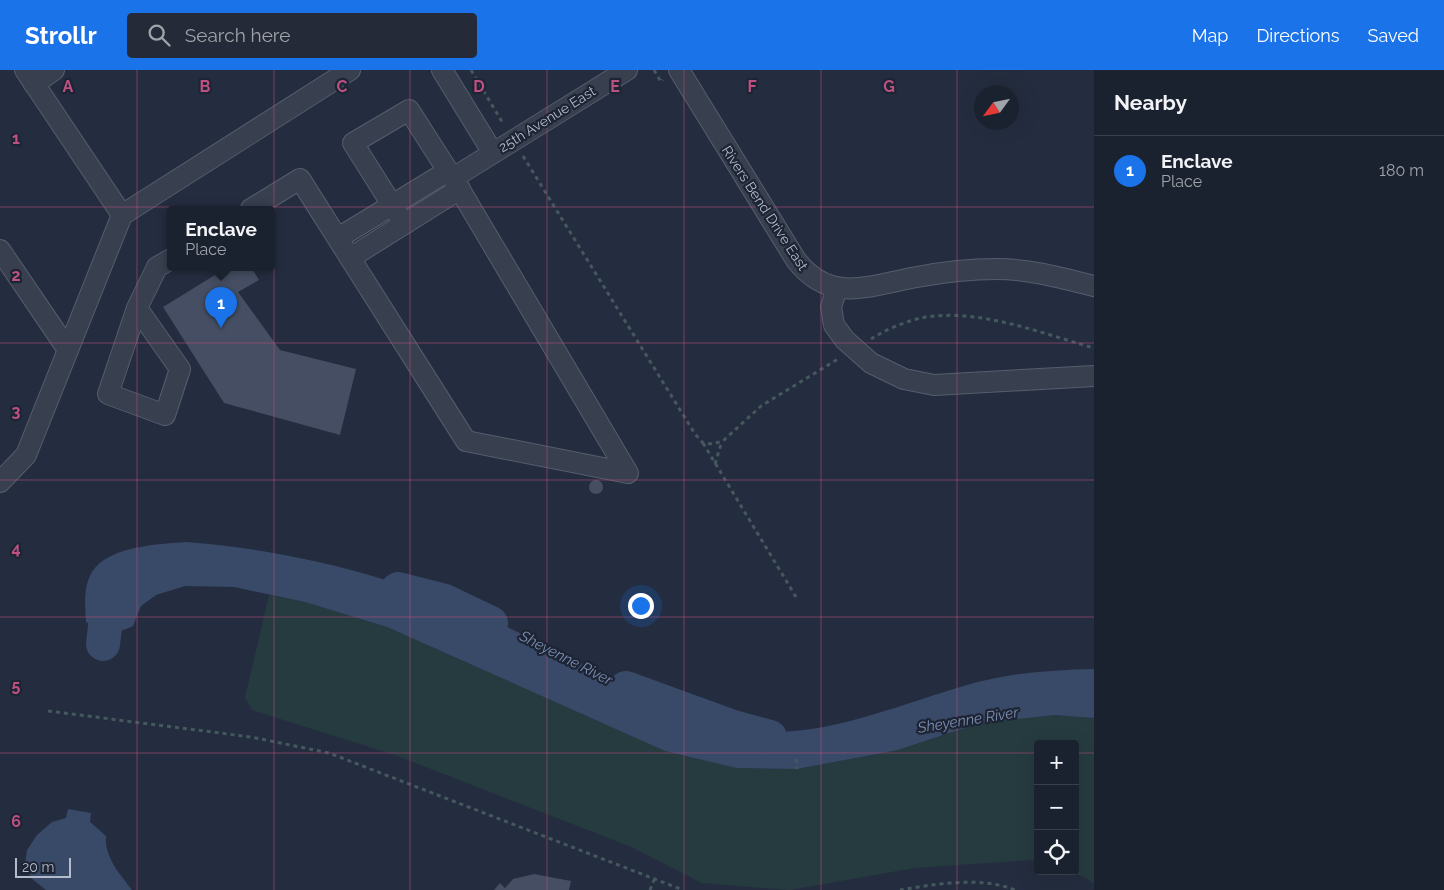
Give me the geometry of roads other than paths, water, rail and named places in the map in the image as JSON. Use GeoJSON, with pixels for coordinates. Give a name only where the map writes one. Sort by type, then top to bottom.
{"type":"FeatureCollection","features":[{"type":"Feature","properties":{"kind":"street"},"geometry":{"type":"LineString","coordinates":[[54,70],[30,77],[122,215]]}},
{"type":"Feature","properties":{"kind":"street"},"geometry":{"type":"LineString","coordinates":[[0,482],[26,455],[122,215],[350,70]]}},
{"type":"Feature","properties":{"kind":"street"},"geometry":{"type":"LineString","coordinates":[[442,70],[493,153]]}},
{"type":"Feature","properties":{"kind":"street","name":"25th Avenue East"},"geometry":{"type":"LineString","coordinates":[[454,179],[627,70]]}},
{"type":"Feature","properties":{"kind":"street","name":"Rivers Bend Drive East"},"geometry":{"type":"LineString","coordinates":[[679,70],[796,260],[807,274],[819,282],[837,288],[866,288],[917,277],[998,269],[1044,273],[1094,286]]}},
{"type":"Feature","properties":{"kind":"street"},"geometry":{"type":"LineString","coordinates":[[256,206],[300,179],[466,441],[628,473],[454,179],[409,110],[353,143],[404,224]]}},
{"type":"Feature","properties":{"kind":"street"},"geometry":{"type":"LineString","coordinates":[[338,238],[392,205],[454,179]]}},
{"type":"Feature","properties":{"kind":"street"},"geometry":{"type":"LineString","coordinates":[[350,258],[404,224],[454,179]]}},
{"type":"Feature","properties":{"kind":"street"},"geometry":{"type":"LineString","coordinates":[[0,250],[68,350]]}},
{"type":"Feature","properties":{"kind":"street"},"geometry":{"type":"LineString","coordinates":[[137,308],[180,369],[165,414],[108,394],[137,308],[157,267],[167,261]]}},
{"type":"Feature","properties":{"kind":"street"},"geometry":{"type":"LineString","coordinates":[[837,288],[831,307],[834,325],[845,340],[871,363],[904,379],[934,384],[1094,376]]}},
{"type":"Feature","properties":{"kind":"water"},"geometry":{"type":"Polygon","coordinates":[[[186,542],[268,552],[309,560],[350,570],[431,595],[507,627],[653,697],[739,728],[771,732],[799,731],[856,719],[982,681],[1030,673],[1094,669],[1094,718],[1055,715],[980,723],[898,750],[797,769],[736,768],[665,751],[387,627],[305,602],[234,587],[185,586],[156,595],[141,606],[133,626],[126,629],[109,632],[86,622],[85,596],[87,584],[92,572],[100,563],[110,557],[135,548],[186,542]]]}},
{"type":"Feature","properties":{"kind":"water"},"geometry":{"type":"Polygon","coordinates":[[[68,809],[91,813],[90,822],[106,836],[110,858],[132,890],[46,890],[31,878],[25,864],[27,850],[37,835],[52,822],[66,818],[68,809]]]}},
{"type":"Feature","properties":{"kind":"waterway","name":"Sheyenne River"},"geometry":{"type":"LineString","coordinates":[[103,644],[110,584]]}},
{"type":"Feature","properties":{"kind":"waterway","name":"Sheyenne River"},"geometry":{"type":"LineString","coordinates":[[398,589],[445,601],[491,623]]}},
{"type":"Feature","properties":{"kind":"waterway","name":"Sheyenne River"},"geometry":{"type":"LineString","coordinates":[[626,688],[733,727],[770,737]]}},
{"type":"Feature","properties":{"kind":"place","name":"Enclave"},"geometry":{"type":"Point","coordinates":[221,328]}}]}
